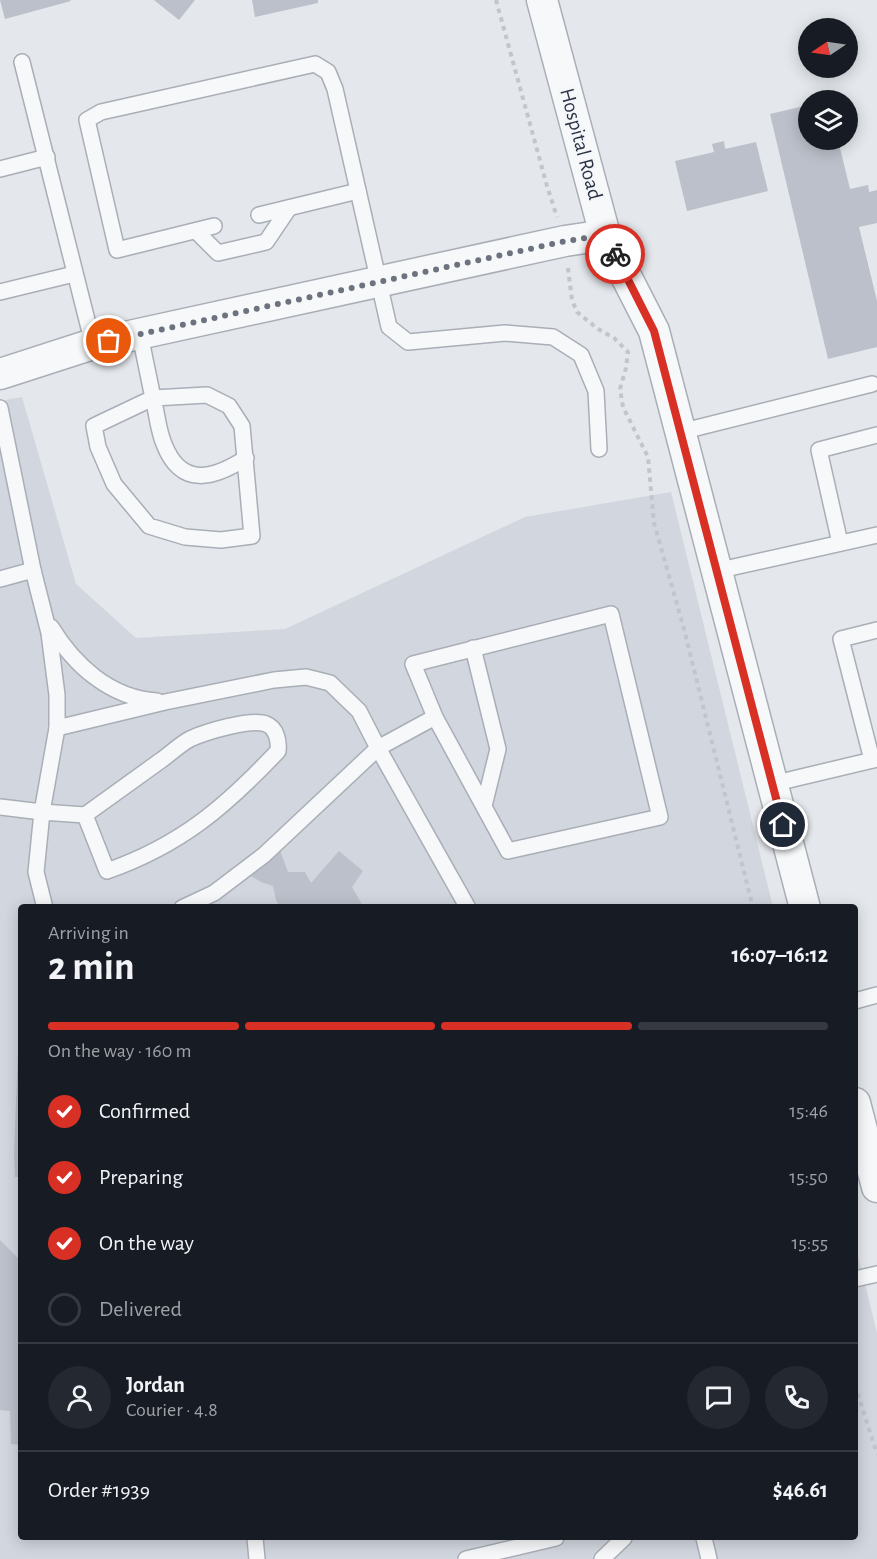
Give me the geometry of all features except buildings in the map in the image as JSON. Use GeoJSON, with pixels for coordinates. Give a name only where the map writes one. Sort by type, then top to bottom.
{"type":"FeatureCollection","features":[{"type":"Feature","properties":{"kind":"street","name":"Hospital Road"},"geometry":{"type":"LineString","coordinates":[[542,0],[605,235],[654,331],[804,904]]}},
{"type":"Feature","properties":{"kind":"street"},"geometry":{"type":"LineString","coordinates":[[0,374],[93,344],[378,281],[566,241],[605,235]]}},
{"type":"Feature","properties":{"kind":"street"},"geometry":{"type":"LineString","coordinates":[[858,1114],[877,1187]]}},
{"type":"Feature","properties":{"kind":"lane"},"geometry":{"type":"LineString","coordinates":[[22,62],[93,344]]}},
{"type":"Feature","properties":{"kind":"lane"},"geometry":{"type":"LineString","coordinates":[[214,226],[117,250],[87,120],[101,112],[315,64],[328,72],[335,89],[389,327],[408,342],[505,333],[553,337],[581,355],[596,391],[599,449]]}},
{"type":"Feature","properties":{"kind":"lane"},"geometry":{"type":"LineString","coordinates":[[0,169],[47,157]]}},
{"type":"Feature","properties":{"kind":"lane"},"geometry":{"type":"LineString","coordinates":[[259,215],[358,191]]}},
{"type":"Feature","properties":{"kind":"lane"},"geometry":{"type":"LineString","coordinates":[[196,231],[218,253],[266,242],[289,208]]}},
{"type":"Feature","properties":{"kind":"lane"},"geometry":{"type":"LineString","coordinates":[[0,292],[74,274]]}},
{"type":"Feature","properties":{"kind":"lane"},"geometry":{"type":"LineString","coordinates":[[140,335],[163,443],[175,465],[193,476],[212,476],[246,458]]}},
{"type":"Feature","properties":{"kind":"lane"},"geometry":{"type":"LineString","coordinates":[[680,432],[872,384]]}},
{"type":"Feature","properties":{"kind":"lane"},"geometry":{"type":"LineString","coordinates":[[207,395],[229,406],[242,426],[252,536],[221,540],[194,537],[149,526],[114,484],[98,447],[94,426],[153,398],[207,395]]}},
{"type":"Feature","properties":{"kind":"lane"},"geometry":{"type":"LineString","coordinates":[[0,408],[33,570],[49,633],[57,695],[57,728],[42,812],[36,873],[44,904]]}},
{"type":"Feature","properties":{"kind":"lane"},"geometry":{"type":"LineString","coordinates":[[840,543],[819,450],[877,435]]}},
{"type":"Feature","properties":{"kind":"lane"},"geometry":{"type":"LineString","coordinates":[[716,571],[877,535]]}},
{"type":"Feature","properties":{"kind":"lane"},"geometry":{"type":"LineString","coordinates":[[0,579],[33,570]]}},
{"type":"Feature","properties":{"kind":"lane"},"geometry":{"type":"LineString","coordinates":[[611,614],[660,817],[508,851],[435,717],[413,664],[611,614]]}},
{"type":"Feature","properties":{"kind":"lane"},"geometry":{"type":"LineString","coordinates":[[45,617],[71,657],[94,677],[118,692],[143,700],[165,702]]}},
{"type":"Feature","properties":{"kind":"lane"},"geometry":{"type":"LineString","coordinates":[[772,784],[874,759],[841,639],[877,630]]}},
{"type":"Feature","properties":{"kind":"lane"},"geometry":{"type":"LineString","coordinates":[[473,648],[498,748],[484,806]]}},
{"type":"Feature","properties":{"kind":"lane"},"geometry":{"type":"LineString","coordinates":[[57,728],[165,702],[274,680],[306,677],[330,683],[359,711],[466,904]]}},
{"type":"Feature","properties":{"kind":"lane"},"geometry":{"type":"LineString","coordinates":[[191,904],[214,893],[264,855],[378,748],[435,717]]}},
{"type":"Feature","properties":{"kind":"lane"},"geometry":{"type":"LineString","coordinates":[[0,807],[85,816],[190,739],[216,730],[249,723],[265,723],[276,734],[279,744],[278,752],[219,810],[184,835],[138,860],[107,871],[85,816]]}},
{"type":"Feature","properties":{"kind":"lane"},"geometry":{"type":"LineString","coordinates":[[858,999],[877,995]]}},
{"type":"Feature","properties":{"kind":"lane"},"geometry":{"type":"LineString","coordinates":[[858,1277],[877,1274]]}},
{"type":"Feature","properties":{"kind":"lane"},"geometry":{"type":"LineString","coordinates":[[255,1540],[257,1559]]}},
{"type":"Feature","properties":{"kind":"lane"},"geometry":{"type":"LineString","coordinates":[[466,1559],[494,1555],[549,1540]]}},
{"type":"Feature","properties":{"kind":"lane"},"geometry":{"type":"LineString","coordinates":[[602,1559],[622,1540]]}},
{"type":"Feature","properties":{"kind":"lane"},"geometry":{"type":"LineString","coordinates":[[704,1540],[709,1559]]}},
{"type":"Feature","properties":{"kind":"path"},"geometry":{"type":"LineString","coordinates":[[496,0],[547,186],[566,241],[572,300],[577,312],[598,329],[614,338],[628,352],[620,389],[623,407],[648,457],[654,523],[684,628],[752,904]]}},
{"type":"Feature","properties":{"kind":"path"},"geometry":{"type":"LineString","coordinates":[[858,1394],[877,1454]]}},
{"type":"Feature","properties":{"kind":"shaded area"},"geometry":{"type":"Polygon","coordinates":[[[22,397],[76,584],[136,638],[285,629],[525,517],[671,492],[772,904],[18,904],[18,1540],[858,1540],[858,1255],[877,1333],[877,1559],[0,1559],[0,401],[22,397]]]}},
{"type":"Feature","properties":{"kind":"way so far"},"geometry":{"type":"LineString","coordinates":[[109,341],[566,241],[605,235],[615,254]]}},
{"type":"Feature","properties":{"kind":"route"},"geometry":{"type":"LineString","coordinates":[[615,254],[654,331],[783,825]]}}]}
